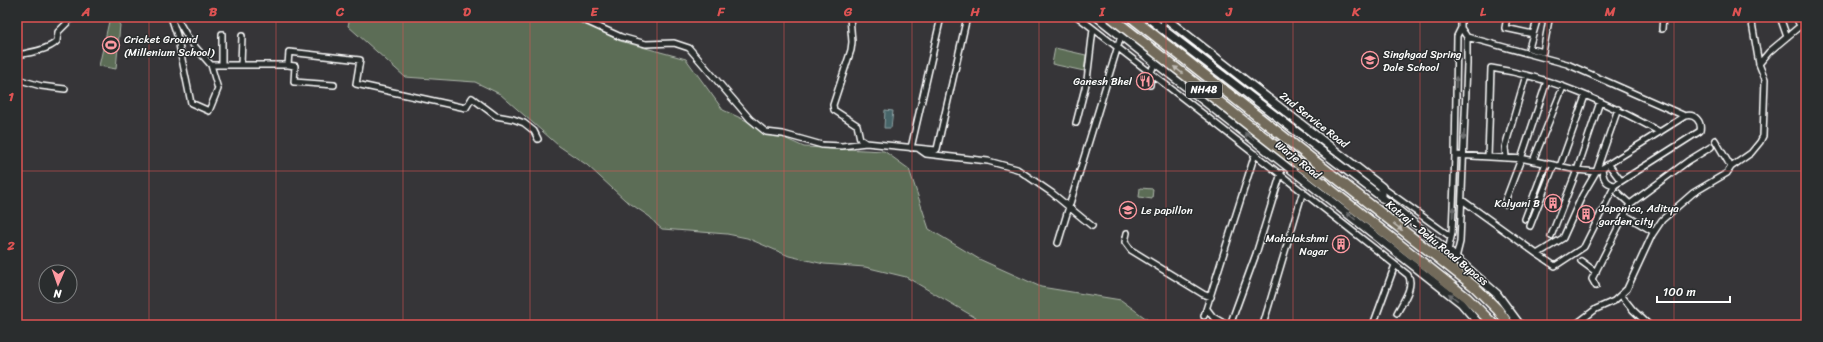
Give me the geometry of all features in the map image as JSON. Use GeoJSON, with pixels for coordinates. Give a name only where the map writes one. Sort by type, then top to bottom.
{"type":"FeatureCollection","features":[{"type":"Feature","properties":{"kind":"highway","name":"NH48"},"geometry":{"type":"LineString","coordinates":[[1111,17],[1467,298],[1494,325]]}},
{"type":"Feature","properties":{"kind":"highway","name":"Katraj - Dehu Road Bypass"},"geometry":{"type":"LineString","coordinates":[[1131,17],[1475,287],[1498,310],[1509,325]]}},
{"type":"Feature","properties":{"kind":"street"},"geometry":{"type":"LineString","coordinates":[[17,55],[29,53],[53,45],[58,41],[58,32],[73,17]]}},
{"type":"Feature","properties":{"kind":"street"},"geometry":{"type":"LineString","coordinates":[[171,17],[177,35],[190,103],[208,111],[218,90],[210,65],[190,41],[176,17]]}},
{"type":"Feature","properties":{"kind":"street"},"geometry":{"type":"LineString","coordinates":[[577,17],[621,37],[646,44],[674,42],[689,48],[750,119],[766,132],[783,134],[822,145],[842,146],[866,143],[937,150],[967,17]]}},
{"type":"Feature","properties":{"kind":"street"},"geometry":{"type":"LineString","coordinates":[[850,17],[852,42],[847,64],[833,108],[836,113],[857,125],[860,139],[866,143]]}},
{"type":"Feature","properties":{"kind":"street"},"geometry":{"type":"LineString","coordinates":[[911,148],[941,17]]}},
{"type":"Feature","properties":{"kind":"street"},"geometry":{"type":"LineString","coordinates":[[1078,17],[1281,173],[1354,234],[1408,275],[1411,284],[1397,314]]}},
{"type":"Feature","properties":{"kind":"street","name":"Warje Road"},"geometry":{"type":"LineString","coordinates":[[1097,17],[1461,303],[1480,325]]}},
{"type":"Feature","properties":{"kind":"street","name":"Warje Road"},"geometry":{"type":"LineString","coordinates":[[1147,17],[1382,198],[1448,251],[1497,294],[1520,325]]}},
{"type":"Feature","properties":{"kind":"street"},"geometry":{"type":"LineString","coordinates":[[1145,55],[1162,28],[1165,17]]}},
{"type":"Feature","properties":{"kind":"street","name":"2nd Service Road"},"geometry":{"type":"LineString","coordinates":[[1165,17],[1382,187],[1451,237]]}},
{"type":"Feature","properties":{"kind":"street"},"geometry":{"type":"LineString","coordinates":[[1448,251],[1451,237],[1455,155],[1457,36],[1461,28],[1461,17]]}},
{"type":"Feature","properties":{"kind":"street"},"geometry":{"type":"LineString","coordinates":[[1507,17],[1505,28],[1533,34]]}},
{"type":"Feature","properties":{"kind":"street"},"geometry":{"type":"LineString","coordinates":[[1539,17],[1549,20],[1543,52],[1529,48],[1539,17]]}},
{"type":"Feature","properties":{"kind":"street"},"geometry":{"type":"LineString","coordinates":[[1662,29],[1663,17]]}},
{"type":"Feature","properties":{"kind":"street"},"geometry":{"type":"LineString","coordinates":[[1575,325],[1596,309],[1614,301],[1627,289],[1654,232],[1662,220],[1692,193],[1726,173],[1731,167],[1751,153],[1760,142],[1763,136],[1765,79],[1758,64],[1751,17]]}},
{"type":"Feature","properties":{"kind":"street"},"geometry":{"type":"LineString","coordinates":[[1780,17],[1787,37]]}},
{"type":"Feature","properties":{"kind":"street"},"geometry":{"type":"LineString","coordinates":[[1796,17],[1800,26]]}},
{"type":"Feature","properties":{"kind":"street"},"geometry":{"type":"LineString","coordinates":[[1758,64],[1806,21]]}},
{"type":"Feature","properties":{"kind":"street"},"geometry":{"type":"LineString","coordinates":[[1456,258],[1460,242],[1464,202],[1463,156],[1466,37],[1461,28]]}},
{"type":"Feature","properties":{"kind":"street"},"geometry":{"type":"LineString","coordinates":[[1076,123],[1087,80],[1093,29]]}},
{"type":"Feature","properties":{"kind":"street"},"geometry":{"type":"LineString","coordinates":[[222,34],[222,65]]}},
{"type":"Feature","properties":{"kind":"street"},"geometry":{"type":"LineString","coordinates":[[241,65],[242,36]]}},
{"type":"Feature","properties":{"kind":"street"},"geometry":{"type":"LineString","coordinates":[[1058,243],[1121,36]]}},
{"type":"Feature","properties":{"kind":"street"},"geometry":{"type":"LineString","coordinates":[[1466,37],[1567,64],[1686,116]]}},
{"type":"Feature","properties":{"kind":"street"},"geometry":{"type":"LineString","coordinates":[[288,65],[289,52],[360,60],[356,84],[466,108],[472,98],[496,116],[513,119],[524,123],[534,131],[538,139]]}},
{"type":"Feature","properties":{"kind":"street"},"geometry":{"type":"LineString","coordinates":[[1150,85],[1151,72],[1155,62]]}},
{"type":"Feature","properties":{"kind":"street"},"geometry":{"type":"LineString","coordinates":[[210,65],[295,66],[294,82],[334,85]]}},
{"type":"Feature","properties":{"kind":"street"},"geometry":{"type":"LineString","coordinates":[[1488,157],[1491,68],[1547,80],[1618,109],[1660,132]]}},
{"type":"Feature","properties":{"kind":"street"},"geometry":{"type":"LineString","coordinates":[[1506,158],[1505,147],[1526,75]]}},
{"type":"Feature","properties":{"kind":"street"},"geometry":{"type":"LineString","coordinates":[[17,79],[41,86],[65,89]]}},
{"type":"Feature","properties":{"kind":"street"},"geometry":{"type":"LineString","coordinates":[[1504,204],[1521,159],[1547,80]]}},
{"type":"Feature","properties":{"kind":"street"},"geometry":{"type":"LineString","coordinates":[[1533,161],[1563,87]]}},
{"type":"Feature","properties":{"kind":"street"},"geometry":{"type":"LineString","coordinates":[[1530,226],[1557,166],[1584,96]]}},
{"type":"Feature","properties":{"kind":"street"},"geometry":{"type":"LineString","coordinates":[[1551,236],[1577,170],[1600,102]]}},
{"type":"Feature","properties":{"kind":"street"},"geometry":{"type":"LineString","coordinates":[[1537,254],[1563,238],[1582,196],[1596,172],[1618,109]]}},
{"type":"Feature","properties":{"kind":"street"},"geometry":{"type":"LineString","coordinates":[[1455,155],[1521,159],[1577,170],[1596,172],[1690,114],[1696,117],[1701,126],[1700,131],[1615,185],[1584,247],[1555,266],[1464,202]]}},
{"type":"Feature","properties":{"kind":"street"},"geometry":{"type":"LineString","coordinates":[[1231,136],[1235,126]]}},
{"type":"Feature","properties":{"kind":"street"},"geometry":{"type":"LineString","coordinates":[[1715,140],[1731,167]]}},
{"type":"Feature","properties":{"kind":"street"},"geometry":{"type":"LineString","coordinates":[[1596,286],[1592,279],[1630,204],[1663,178],[1711,147]]}},
{"type":"Feature","properties":{"kind":"street"},"geometry":{"type":"LineString","coordinates":[[918,148],[926,154],[988,161],[1017,169],[1052,193],[1092,226]]}},
{"type":"Feature","properties":{"kind":"street"},"geometry":{"type":"LineString","coordinates":[[1204,316],[1255,154]]}},
{"type":"Feature","properties":{"kind":"street"},"geometry":{"type":"LineString","coordinates":[[1526,219],[1546,164]]}},
{"type":"Feature","properties":{"kind":"street"},"geometry":{"type":"LineString","coordinates":[[1608,165],[1621,181]]}},
{"type":"Feature","properties":{"kind":"street"},"geometry":{"type":"LineString","coordinates":[[1602,168],[1604,180],[1615,185]]}},
{"type":"Feature","properties":{"kind":"street"},"geometry":{"type":"LineString","coordinates":[[1229,324],[1256,254],[1281,173]]}},
{"type":"Feature","properties":{"kind":"street"},"geometry":{"type":"LineString","coordinates":[[1382,187],[1382,198]]}},
{"type":"Feature","properties":{"kind":"street"},"geometry":{"type":"LineString","coordinates":[[1263,325],[1303,191]]}},
{"type":"Feature","properties":{"kind":"street"},"geometry":{"type":"LineString","coordinates":[[1618,193],[1630,204]]}},
{"type":"Feature","properties":{"kind":"street"},"geometry":{"type":"LineString","coordinates":[[1624,214],[1654,232]]}},
{"type":"Feature","properties":{"kind":"street"},"geometry":{"type":"LineString","coordinates":[[1127,233],[1125,242],[1131,250],[1203,294],[1211,297]]}},
{"type":"Feature","properties":{"kind":"street"},"geometry":{"type":"LineString","coordinates":[[1581,261],[1596,272]]}},
{"type":"Feature","properties":{"kind":"street"},"geometry":{"type":"LineString","coordinates":[[1373,325],[1395,265]]}},
{"type":"Feature","properties":{"kind":"street"},"geometry":{"type":"LineString","coordinates":[[1621,295],[1633,310],[1649,325]]}},
{"type":"Feature","properties":{"kind":"street"},"geometry":{"type":"LineString","coordinates":[[1207,309],[1213,317],[1229,324],[1238,325]]}},
{"type":"Feature","properties":{"kind":"green space","name":"Cricket Ground (Millenium School)"},"geometry":{"type":"Polygon","coordinates":[[[110,17],[114,17],[120,25],[116,69],[99,66],[110,17]]]}},
{"type":"Feature","properties":{"kind":"green space"},"geometry":{"type":"Polygon","coordinates":[[[350,17],[573,17],[620,41],[686,59],[723,110],[804,147],[884,151],[909,169],[929,229],[979,259],[1041,287],[1121,300],[1155,325],[988,325],[906,277],[865,267],[824,264],[789,256],[747,238],[727,234],[662,229],[650,217],[625,200],[587,165],[559,146],[500,94],[475,82],[405,77],[348,26],[350,17]]]}},
{"type":"Feature","properties":{"kind":"green space"},"geometry":{"type":"Polygon","coordinates":[[[1055,48],[1086,55],[1084,71],[1052,64],[1055,48]]]}},
{"type":"Feature","properties":{"kind":"green space"},"geometry":{"type":"Polygon","coordinates":[[[1140,188],[1153,189],[1152,199],[1139,197],[1140,188]]]}},
{"type":"Feature","properties":{"kind":"water"},"geometry":{"type":"Polygon","coordinates":[[[885,110],[893,111],[891,128],[884,128],[885,110]]]}},
{"type":"Feature","properties":{"kind":"place","name":"Cricket Ground (Millenium School)"},"geometry":{"type":"Point","coordinates":[111,45]}},
{"type":"Feature","properties":{"kind":"place","name":"Singhgad Spring Dale School"},"geometry":{"type":"Point","coordinates":[1370,60]}},
{"type":"Feature","properties":{"kind":"place","name":"Ganesh Bhel"},"geometry":{"type":"Point","coordinates":[1145,81]}},
{"type":"Feature","properties":{"kind":"place","name":"Kalyani B"},"geometry":{"type":"Point","coordinates":[1553,203]}},
{"type":"Feature","properties":{"kind":"place","name":"Le papillon"},"geometry":{"type":"Point","coordinates":[1128,210]}},
{"type":"Feature","properties":{"kind":"place","name":"Japonica, Aditya garden city"},"geometry":{"type":"Point","coordinates":[1586,214]}},
{"type":"Feature","properties":{"kind":"place","name":"Mahalakshmi Nagar"},"geometry":{"type":"Point","coordinates":[1341,244]}}]}
